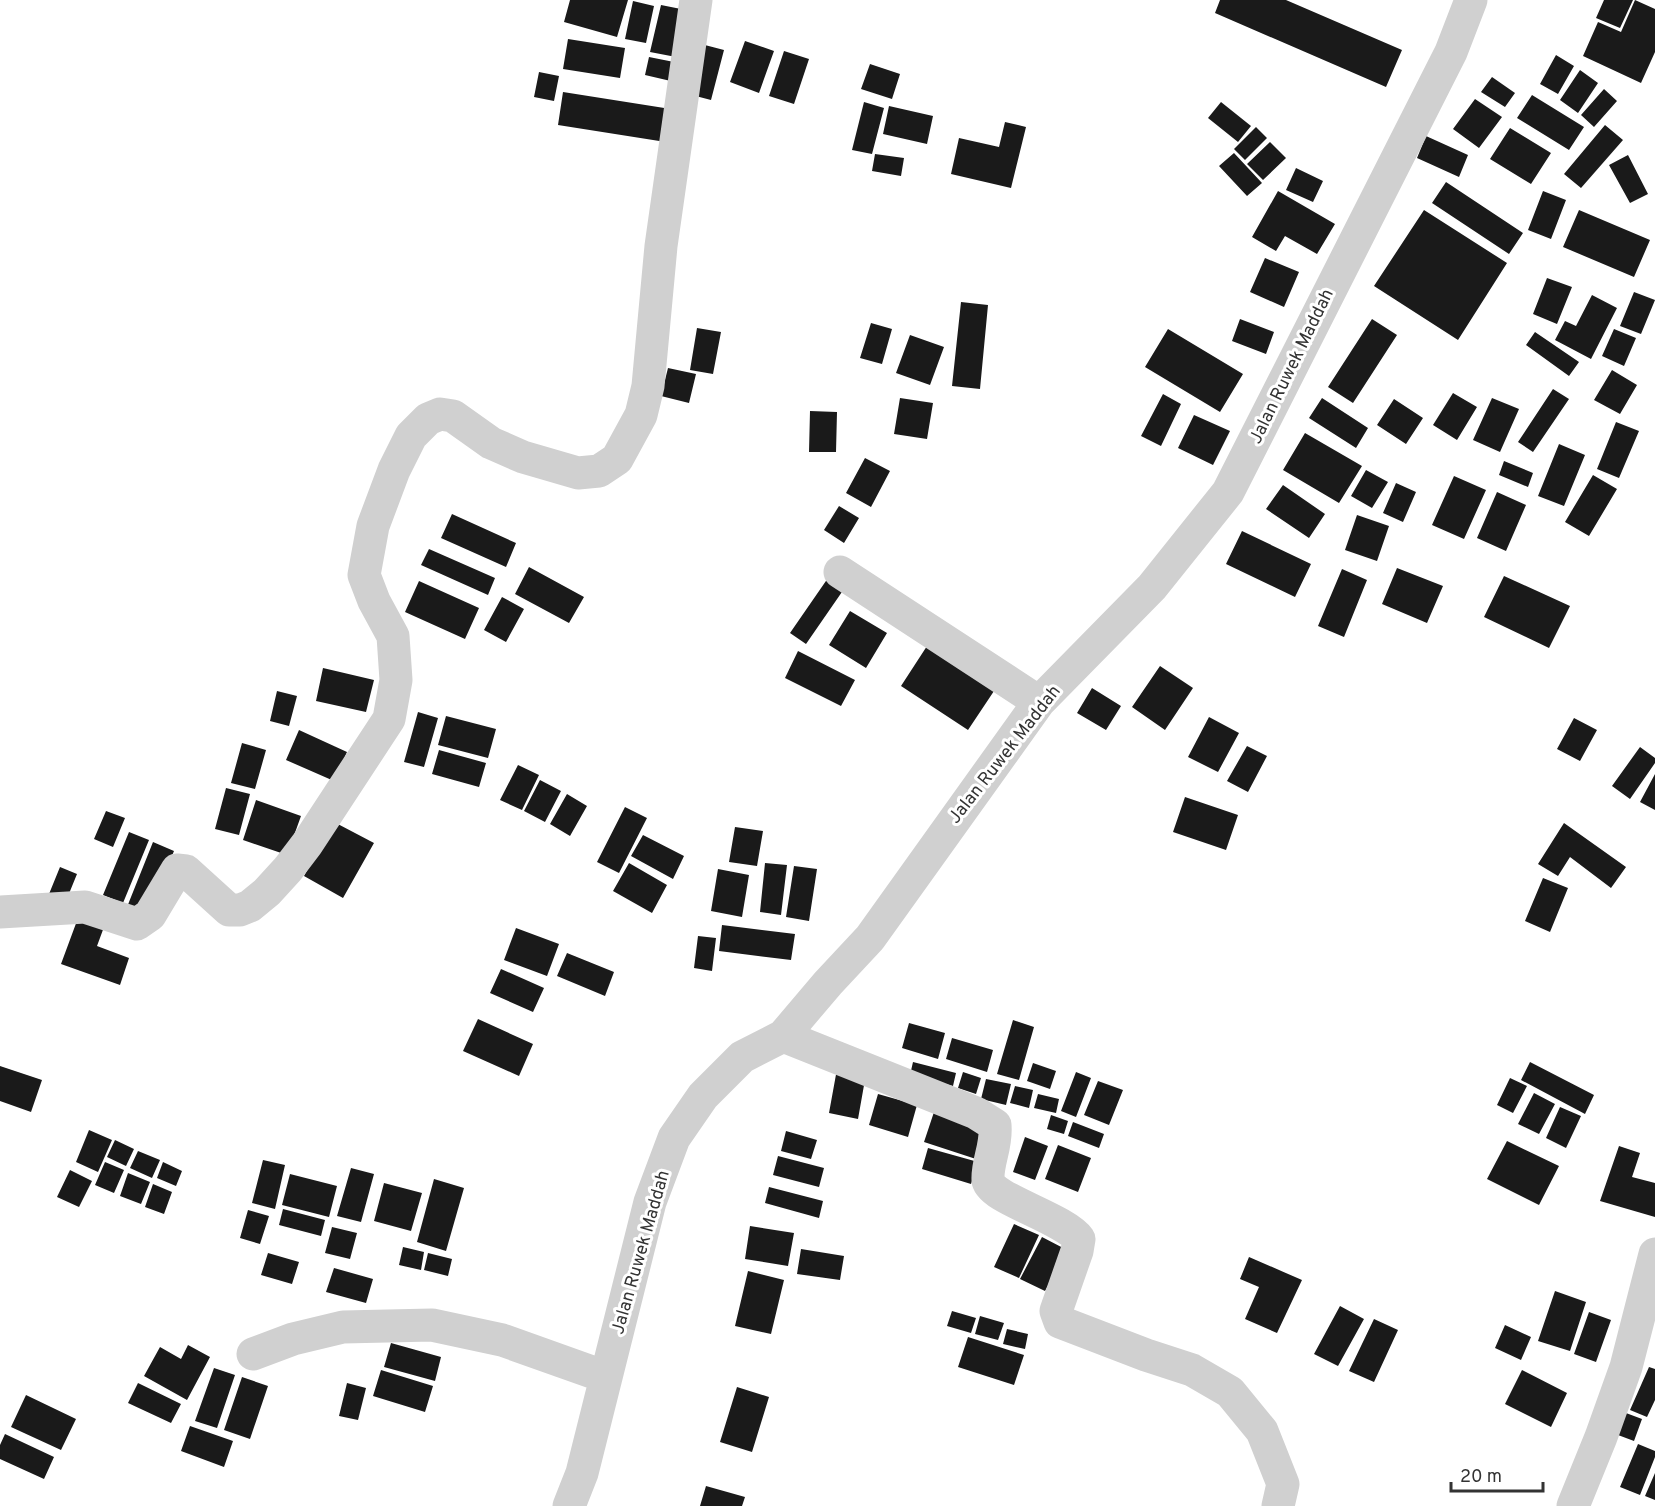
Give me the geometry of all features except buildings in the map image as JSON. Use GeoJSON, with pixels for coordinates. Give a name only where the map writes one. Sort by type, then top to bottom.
{"type":"FeatureCollection","features":[{"type":"Feature","properties":{"kind":"street"},"geometry":{"type":"LineString","coordinates":[[0,912],[85,907],[137,924],[150,915],[177,870],[182,869],[186,870],[230,910],[240,910],[249,906],[267,891],[288,869],[389,719],[396,680],[393,636],[374,601],[364,575],[372,526],[394,470],[411,436],[428,419],[440,414],[453,416],[491,443],[523,456],[578,473],[599,471],[617,459],[641,415],[648,386],[661,246],[696,0]]}},
{"type":"Feature","properties":{"kind":"street","name":"Jalan Ruwek Maddah"},"geometry":{"type":"LineString","coordinates":[[569,1506],[582,1473],[650,1202],[674,1138],[703,1096],[742,1057],[783,1036],[870,938],[1039,702],[1152,587],[1228,492],[1451,52],[1471,0]]}},
{"type":"Feature","properties":{"kind":"street"},"geometry":{"type":"LineString","coordinates":[[840,572],[1039,702]]}},
{"type":"Feature","properties":{"kind":"street"},"geometry":{"type":"LineString","coordinates":[[783,1036],[976,1113],[995,1125],[996,1138],[988,1180],[990,1188],[1074,1232],[1079,1239],[1056,1311],[1060,1322],[1192,1370],[1230,1392],[1262,1431],[1286,1499]]}},
{"type":"Feature","properties":{"kind":"street"},"geometry":{"type":"LineString","coordinates":[[1573,1506],[1626,1367],[1655,1254]]}},
{"type":"Feature","properties":{"kind":"street"},"geometry":{"type":"LineString","coordinates":[[253,1354],[293,1340],[343,1327],[432,1325],[502,1340],[606,1377]]}}]}
